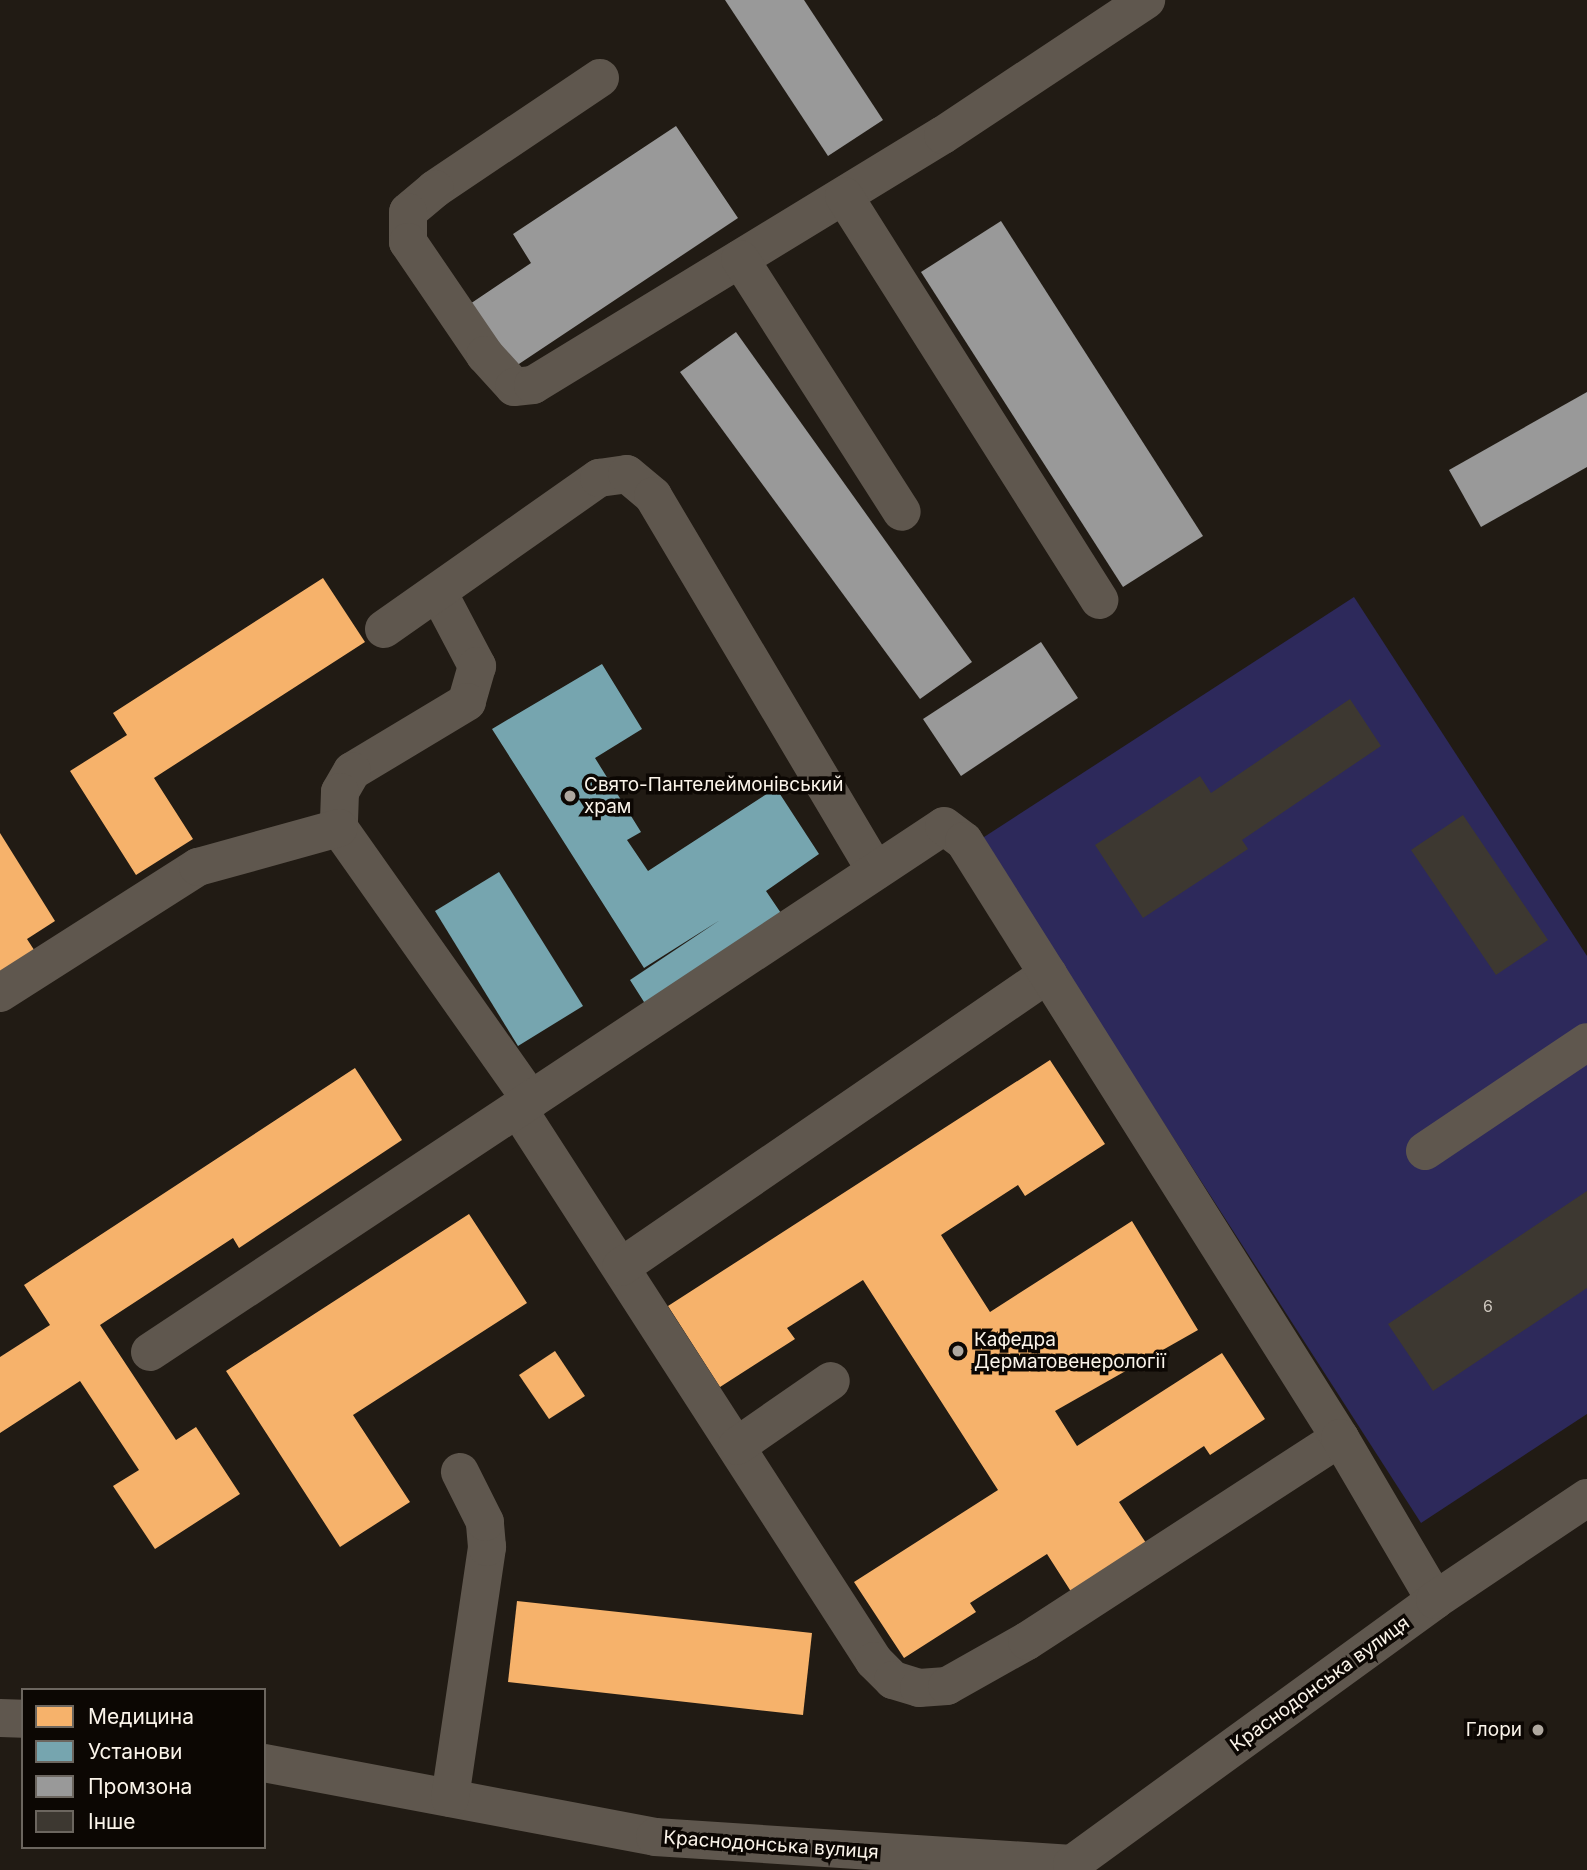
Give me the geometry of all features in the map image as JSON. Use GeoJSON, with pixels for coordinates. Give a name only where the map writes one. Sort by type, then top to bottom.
{"type":"FeatureCollection","features":[{"type":"Feature","properties":{"kind":"street"},"geometry":{"type":"LineString","coordinates":[[600,78],[435,189],[408,212],[408,242],[485,355],[514,387],[533,385],[740,260],[1146,0]]}},
{"type":"Feature","properties":{"kind":"street"},"geometry":{"type":"LineString","coordinates":[[844,195],[1099,600]]}},
{"type":"Feature","properties":{"kind":"street"},"geometry":{"type":"LineString","coordinates":[[740,260],[902,512]]}},
{"type":"Feature","properties":{"kind":"street"},"geometry":{"type":"LineString","coordinates":[[384,629],[599,478],[627,474],[653,496],[876,871]]}},
{"type":"Feature","properties":{"kind":"street"},"geometry":{"type":"LineString","coordinates":[[438,592],[477,666],[467,702],[352,771],[341,792],[339,828],[525,1104],[621,1267],[874,1661],[893,1679],[919,1688],[947,1686],[1027,1641],[1340,1438]]}},
{"type":"Feature","properties":{"kind":"street"},"geometry":{"type":"LineString","coordinates":[[150,1352],[944,826],[964,841],[1340,1438],[1435,1600]]}},
{"type":"Feature","properties":{"kind":"street"},"geometry":{"type":"LineString","coordinates":[[0,993],[198,867],[339,828]]}},
{"type":"Feature","properties":{"kind":"street"},"geometry":{"type":"LineString","coordinates":[[621,1267],[1048,974]]}},
{"type":"Feature","properties":{"kind":"street"},"geometry":{"type":"LineString","coordinates":[[1425,1151],[1587,1042]]}},
{"type":"Feature","properties":{"kind":"street"},"geometry":{"type":"LineString","coordinates":[[737,1446],[831,1381]]}},
{"type":"Feature","properties":{"kind":"street"},"geometry":{"type":"LineString","coordinates":[[450,1798],[486,1547],[485,1522],[460,1472]]}},
{"type":"Feature","properties":{"kind":"street","name":"Краснодонська вулиця"},"geometry":{"type":"LineString","coordinates":[[266,1763],[655,1838],[1074,1867],[1435,1600],[1587,1498]]}},
{"type":"Feature","properties":{"kind":"street"},"geometry":{"type":"LineString","coordinates":[[0,1718],[21,1719]]}},
{"type":"Feature","properties":{"kind":"shaded area"},"geometry":{"type":"Polygon","coordinates":[[[1354,597],[1587,956],[1587,1414],[1421,1523],[981,839],[1354,597]]]}},
{"type":"Feature","properties":{"kind":"building: Медицина"},"geometry":{"type":"Polygon","coordinates":[[[323,578],[365,642],[154,778],[193,839],[136,875],[70,771],[127,735],[113,713],[323,578]]]}},
{"type":"Feature","properties":{"kind":"building: Медицина"},"geometry":{"type":"Polygon","coordinates":[[[0,833],[55,921],[27,939],[38,956],[0,981],[0,833]]]}},
{"type":"Feature","properties":{"kind":"building: Медицина"},"geometry":{"type":"Polygon","coordinates":[[[1050,1060],[1105,1144],[1025,1196],[1018,1185],[941,1235],[990,1312],[1132,1221],[1198,1330],[1055,1411],[1077,1446],[1222,1353],[1265,1419],[1210,1455],[1204,1446],[1119,1502],[1152,1552],[1077,1601],[1047,1554],[970,1603],[976,1612],[904,1658],[854,1582],[998,1490],[863,1280],[787,1328],[795,1339],[720,1387],[668,1306],[1050,1060]]]}},
{"type":"Feature","properties":{"kind":"building: Медицина"},"geometry":{"type":"Polygon","coordinates":[[[355,1068],[402,1140],[239,1248],[233,1238],[100,1325],[176,1440],[196,1427],[240,1494],[155,1549],[113,1486],[139,1470],[80,1381],[0,1433],[0,1357],[50,1325],[24,1285],[355,1068]]]}},
{"type":"Feature","properties":{"kind":"building: Медицина"},"geometry":{"type":"Polygon","coordinates":[[[469,1214],[527,1303],[353,1415],[410,1502],[340,1547],[226,1371],[469,1214]]]}},
{"type":"Feature","properties":{"kind":"building: Медицина"},"geometry":{"type":"Polygon","coordinates":[[[555,1351],[585,1396],[549,1419],[519,1375],[555,1351]]]}},
{"type":"Feature","properties":{"kind":"building: Медицина"},"geometry":{"type":"Polygon","coordinates":[[[517,1601],[812,1633],[803,1715],[508,1682],[517,1601]]]}},
{"type":"Feature","properties":{"kind":"building: Установи"},"geometry":{"type":"Polygon","coordinates":[[[602,664],[642,729],[595,758],[641,832],[627,840],[648,871],[776,788],[819,854],[766,891],[787,922],[651,1013],[630,980],[720,920],[644,968],[492,729],[602,664]]]}},
{"type":"Feature","properties":{"kind":"building: Установи"},"geometry":{"type":"Polygon","coordinates":[[[499,872],[583,1006],[518,1046],[435,911],[499,872]]]}},
{"type":"Feature","properties":{"kind":"building: Промзона"},"geometry":{"type":"Polygon","coordinates":[[[725,0],[804,0],[883,120],[828,156],[725,0]]]}},
{"type":"Feature","properties":{"kind":"building: Промзона"},"geometry":{"type":"Polygon","coordinates":[[[676,126],[738,218],[507,372],[464,308],[531,263],[513,234],[676,126]]]}},
{"type":"Feature","properties":{"kind":"building: Промзона"},"geometry":{"type":"Polygon","coordinates":[[[1001,221],[1203,536],[1123,587],[921,272],[1001,221]]]}},
{"type":"Feature","properties":{"kind":"building: Промзона"},"geometry":{"type":"Polygon","coordinates":[[[736,332],[972,662],[920,699],[680,372],[736,332]]]}},
{"type":"Feature","properties":{"kind":"building: Промзона"},"geometry":{"type":"Polygon","coordinates":[[[1587,392],[1587,467],[1481,527],[1449,470],[1587,392]]]}},
{"type":"Feature","properties":{"kind":"building: Промзона"},"geometry":{"type":"Polygon","coordinates":[[[1041,642],[1078,698],[961,776],[923,719],[1041,642]]]}},
{"type":"Feature","properties":{"kind":"building: Інше"},"geometry":{"type":"Polygon","coordinates":[[[1350,699],[1381,746],[1242,840],[1248,849],[1143,918],[1095,845],[1200,776],[1211,793],[1350,699]]]}},
{"type":"Feature","properties":{"kind":"building: Інше"},"geometry":{"type":"Polygon","coordinates":[[[1463,815],[1548,940],[1496,975],[1411,850],[1463,815]]]}},
{"type":"Feature","properties":{"kind":"building: Інше"},"geometry":{"type":"Polygon","coordinates":[[[1587,1191],[1587,1288],[1433,1391],[1388,1324],[1587,1191]]]}},
{"type":"Feature","properties":{"kind":"place","name":"Свято-Пантелеймонівський храм"},"geometry":{"type":"Point","coordinates":[570,796]}},
{"type":"Feature","properties":{"kind":"place","name":"Кафедра Дерматовенерології"},"geometry":{"type":"Point","coordinates":[958,1351]}},
{"type":"Feature","properties":{"kind":"place","name":"Глори"},"geometry":{"type":"Point","coordinates":[1538,1730]}}]}
